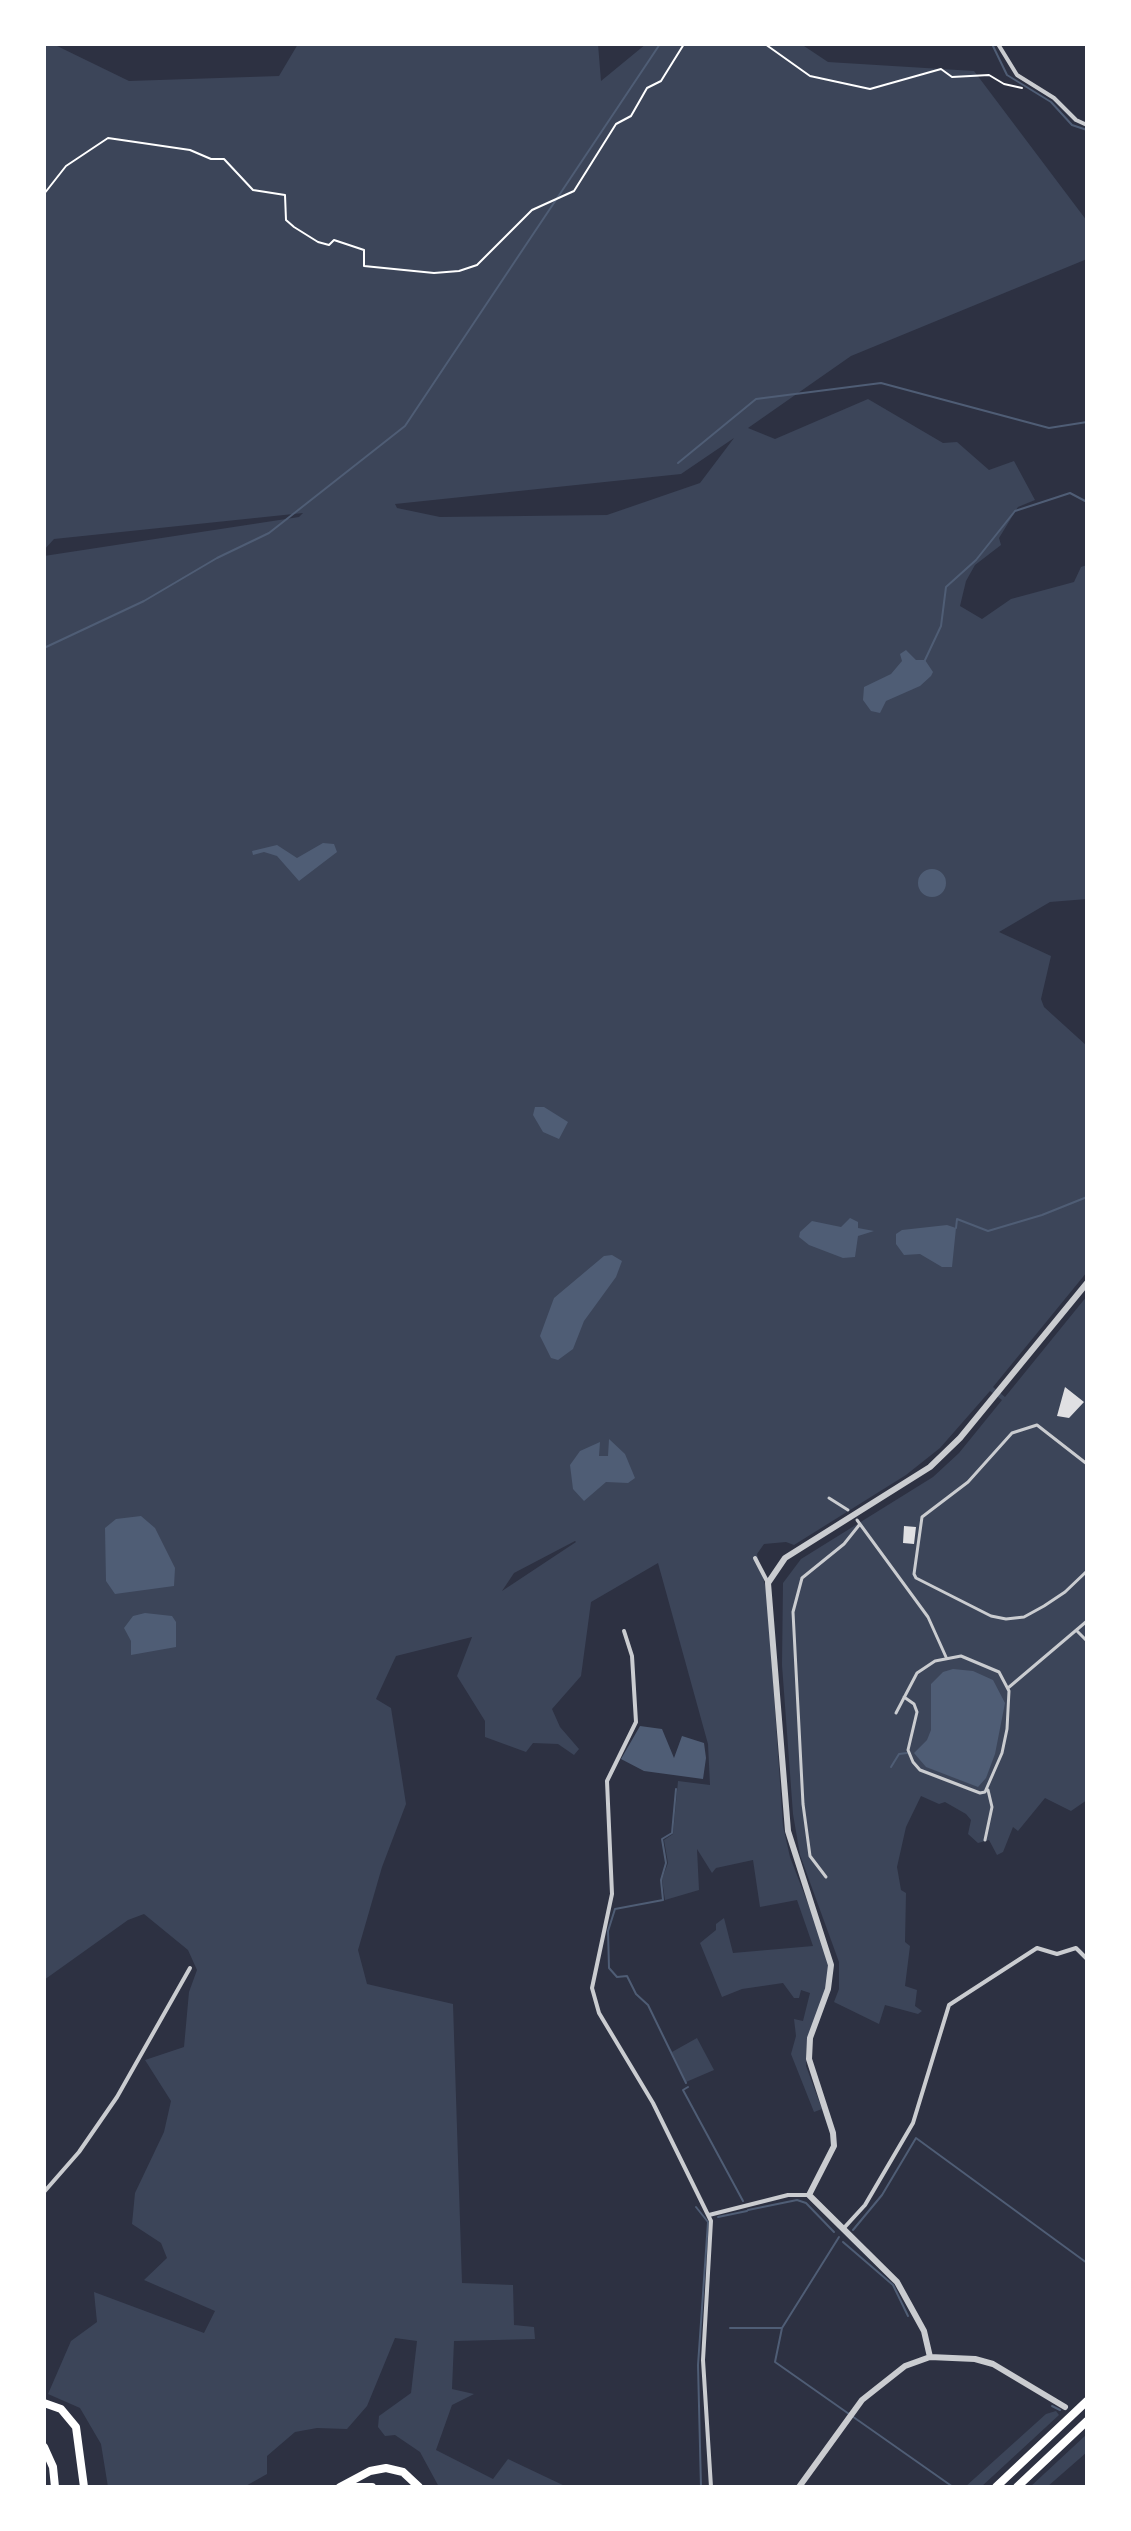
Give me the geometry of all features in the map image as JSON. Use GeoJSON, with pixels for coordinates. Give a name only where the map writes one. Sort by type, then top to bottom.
{"type":"FeatureCollection","features":[{"type":"Feature","properties":{"kind":"highway"},"geometry":{"type":"LineString","coordinates":[[996,2487],[1087,2401]]}},
{"type":"Feature","properties":{"kind":"highway"},"geometry":{"type":"LineString","coordinates":[[44,2403],[61,2409],[76,2427],[84,2487]]}},
{"type":"Feature","properties":{"kind":"highway"},"geometry":{"type":"LineString","coordinates":[[1017,2487],[1087,2421]]}},
{"type":"Feature","properties":{"kind":"highway"},"geometry":{"type":"LineString","coordinates":[[44,2447],[53,2467],[55,2487]]}},
{"type":"Feature","properties":{"kind":"highway"},"geometry":{"type":"LineString","coordinates":[[340,2487],[370,2471],[386,2468],[403,2472],[419,2487]]}},
{"type":"Feature","properties":{"kind":"highway"},"geometry":{"type":"LineString","coordinates":[[355,2487],[372,2487]]}},
{"type":"Feature","properties":{"kind":"street"},"geometry":{"type":"LineString","coordinates":[[998,44],[1017,75],[1054,98],[1076,120],[1087,125]]}},
{"type":"Feature","properties":{"kind":"street"},"geometry":{"type":"LineString","coordinates":[[768,1583],[785,1558],[937,1461],[1087,1283]]}},
{"type":"Feature","properties":{"kind":"street"},"geometry":{"type":"LineString","coordinates":[[1087,1464],[1037,1425],[1009,1435],[968,1482],[922,1517],[914,1576],[991,1616],[1006,1619],[1024,1617],[1044,1606],[1087,1571]]}},
{"type":"Feature","properties":{"kind":"street"},"geometry":{"type":"LineString","coordinates":[[829,1498],[848,1510]]}},
{"type":"Feature","properties":{"kind":"street"},"geometry":{"type":"LineString","coordinates":[[826,1877],[810,1856],[803,1804],[793,1612],[802,1578],[844,1544],[858,1522],[928,1617],[946,1657]]}},
{"type":"Feature","properties":{"kind":"street"},"geometry":{"type":"LineString","coordinates":[[755,1558],[768,1583],[788,1831],[798,1870],[831,1958],[828,1989],[813,2029],[809,2059],[833,2133],[834,2146],[809,2195]]}},
{"type":"Feature","properties":{"kind":"street"},"geometry":{"type":"LineString","coordinates":[[1008,1688],[1087,1621]]}},
{"type":"Feature","properties":{"kind":"street"},"geometry":{"type":"LineString","coordinates":[[1076,1630],[1087,1641]]}},
{"type":"Feature","properties":{"kind":"street"},"geometry":{"type":"LineString","coordinates":[[624,1631],[632,1656],[636,1722],[611,1767],[607,1781],[612,1894],[592,1974],[592,1993],[599,2013],[653,2103],[712,2226],[703,2360],[711,2487]]}},
{"type":"Feature","properties":{"kind":"street"},"geometry":{"type":"LineString","coordinates":[[896,1713],[904,1697],[922,1669],[946,1657],[961,1656],[999,1672],[1008,1688],[1007,1729],[987,1789],[980,1793],[920,1770],[913,1762],[909,1746],[917,1712],[914,1704],[904,1697]]}},
{"type":"Feature","properties":{"kind":"street"},"geometry":{"type":"LineString","coordinates":[[985,1840],[992,1797],[987,1789]]}},
{"type":"Feature","properties":{"kind":"street"},"geometry":{"type":"LineString","coordinates":[[841,2230],[865,2205],[913,2123],[949,2005],[1037,1948],[1057,1954],[1076,1948],[1087,1959]]}},
{"type":"Feature","properties":{"kind":"street"},"geometry":{"type":"LineString","coordinates":[[44,2192],[79,2152],[117,2097],[190,1968]]}},
{"type":"Feature","properties":{"kind":"street"},"geometry":{"type":"LineString","coordinates":[[709,2215],[788,2195],[809,2195],[897,2282],[924,2331],[930,2357]]}},
{"type":"Feature","properties":{"kind":"street"},"geometry":{"type":"LineString","coordinates":[[799,2487],[862,2400],[905,2366],[930,2357],[975,2359],[993,2364],[1065,2407]]}},
{"type":"Feature","properties":{"kind":"path"},"geometry":{"type":"LineString","coordinates":[[44,194],[66,166],[108,138],[190,150],[211,159],[224,159],[253,190],[285,195],[286,220],[318,242],[329,245],[334,240],[364,250],[364,266],[434,273],[477,265],[532,210],[574,191],[605,138],[616,124],[631,116],[647,88],[661,81],[684,44]]}},
{"type":"Feature","properties":{"kind":"path"},"geometry":{"type":"LineString","coordinates":[[765,44],[810,76],[870,89],[941,69],[952,77],[989,75],[1004,84],[1022,88]]}},
{"type":"Feature","properties":{"kind":"shaded area"},"geometry":{"type":"Polygon","coordinates":[[[44,44],[53,44],[129,81],[279,76],[298,44],[598,44],[601,81],[646,44],[801,44],[828,62],[974,71],[1087,221],[1087,259],[851,356],[748,428],[775,439],[868,399],[943,443],[957,442],[989,470],[1014,461],[1035,500],[1018,507],[999,538],[1001,545],[975,565],[966,581],[960,606],[982,619],[1011,599],[1074,582],[1081,567],[1087,565],[1087,899],[1050,902],[999,932],[1051,956],[1041,999],[1044,1007],[1087,1046],[1087,1272],[993,1387],[1005,1397],[1087,1296],[1087,1800],[1071,1811],[1045,1798],[1018,1831],[1013,1827],[1003,1852],[997,1855],[989,1840],[978,1843],[968,1834],[971,1820],[966,1814],[945,1802],[939,1804],[921,1796],[906,1827],[897,1867],[901,1890],[906,1893],[905,1942],[910,1946],[905,1986],[917,1990],[915,2006],[922,2011],[918,2014],[885,2005],[879,2024],[834,2002],[839,1989],[839,1962],[800,1855],[793,1814],[782,1665],[783,1583],[801,1559],[933,1477],[959,1453],[1002,1400],[990,1391],[940,1448],[906,1475],[794,1545],[786,1542],[764,1544],[757,1554],[767,1593],[783,1826],[790,1857],[830,1961],[827,1988],[807,2040],[806,2066],[822,2109],[814,2112],[791,2054],[796,2036],[794,2019],[803,2021],[810,1993],[801,1990],[799,1998],[794,1998],[783,1983],[742,1989],[722,1997],[700,1943],[716,1930],[716,1924],[724,1918],[733,1953],[813,1946],[797,1900],[760,1907],[753,1860],[716,1868],[712,1873],[697,1849],[699,1890],[665,1900],[662,1879],[668,1863],[664,1840],[673,1834],[678,1781],[710,1785],[708,1744],[658,1563],[591,1602],[581,1676],[552,1709],[560,1727],[579,1749],[574,1755],[558,1744],[533,1743],[526,1752],[485,1737],[485,1721],[457,1676],[472,1637],[396,1656],[376,1699],[391,1708],[406,1804],[382,1867],[358,1950],[367,1984],[453,2004],[462,2283],[513,2285],[514,2325],[534,2327],[535,2339],[454,2341],[452,2389],[474,2394],[452,2405],[436,2450],[493,2479],[508,2459],[567,2487],[439,2487],[420,2452],[395,2435],[385,2436],[378,2427],[379,2416],[411,2393],[417,2341],[395,2338],[367,2406],[347,2429],[317,2428],[295,2432],[267,2456],[267,2474],[244,2487],[108,2487],[101,2444],[80,2408],[48,2394],[71,2341],[97,2322],[94,2292],[204,2333],[215,2311],[144,2280],[167,2258],[161,2243],[132,2224],[135,2193],[164,2132],[171,2101],[145,2060],[184,2047],[189,1992],[197,1970],[188,1950],[144,1914],[128,1920],[44,1980],[44,556],[299,517],[303,513],[54,539],[44,550],[44,44]],[[734,438],[681,474],[395,504],[397,508],[440,517],[607,515],[700,483],[734,438]],[[576,1542],[514,1573],[502,1591],[576,1542]]]}},
{"type":"Feature","properties":{"kind":"shaded area"},"geometry":{"type":"Polygon","coordinates":[[[906,650],[916,660],[925,660],[933,672],[931,676],[920,686],[886,701],[880,713],[871,711],[863,700],[864,687],[891,674],[902,661],[900,654],[906,650]]]}},
{"type":"Feature","properties":{"kind":"shaded area"},"geometry":{"type":"Polygon","coordinates":[[[323,843],[334,844],[337,852],[299,881],[277,856],[264,852],[253,855],[252,851],[277,845],[297,858],[323,843]]]}},
{"type":"Feature","properties":{"kind":"shaded area"},"geometry":{"type":"Polygon","coordinates":[[[932,869],[942,873],[946,883],[942,893],[932,897],[922,893],[918,883],[922,873],[932,869]]]}},
{"type":"Feature","properties":{"kind":"shaded area"},"geometry":{"type":"Polygon","coordinates":[[[535,1107],[544,1107],[568,1122],[559,1139],[543,1132],[533,1115],[535,1107]]]}},
{"type":"Feature","properties":{"kind":"shaded area"},"geometry":{"type":"Polygon","coordinates":[[[850,1218],[858,1222],[858,1228],[874,1231],[858,1236],[855,1257],[843,1258],[809,1245],[799,1237],[812,1221],[841,1227],[850,1218]]]}},
{"type":"Feature","properties":{"kind":"shaded area"},"geometry":{"type":"Polygon","coordinates":[[[947,1225],[956,1228],[952,1267],[942,1267],[920,1254],[904,1255],[896,1244],[896,1234],[902,1230],[947,1225]]]}},
{"type":"Feature","properties":{"kind":"shaded area"},"geometry":{"type":"Polygon","coordinates":[[[612,1255],[622,1261],[616,1277],[584,1321],[573,1349],[558,1360],[551,1358],[540,1336],[554,1298],[604,1256],[612,1255]]]}},
{"type":"Feature","properties":{"kind":"shaded area"},"geometry":{"type":"Polygon","coordinates":[[[609,1439],[625,1454],[635,1478],[628,1483],[606,1482],[584,1501],[573,1489],[570,1465],[580,1451],[600,1442],[599,1456],[608,1456],[609,1439]]]}},
{"type":"Feature","properties":{"kind":"shaded area"},"geometry":{"type":"Polygon","coordinates":[[[141,1516],[155,1528],[175,1568],[174,1586],[115,1594],[106,1581],[105,1528],[116,1519],[141,1516]]]}},
{"type":"Feature","properties":{"kind":"shaded area"},"geometry":{"type":"Polygon","coordinates":[[[145,1613],[172,1616],[176,1622],[176,1647],[131,1655],[131,1641],[124,1628],[133,1616],[145,1613]]]}},
{"type":"Feature","properties":{"kind":"shaded area"},"geometry":{"type":"Polygon","coordinates":[[[953,1669],[973,1671],[993,1680],[1005,1703],[995,1754],[986,1778],[978,1787],[926,1767],[914,1753],[927,1740],[931,1730],[931,1684],[943,1672],[953,1669]]]}},
{"type":"Feature","properties":{"kind":"shaded area"},"geometry":{"type":"Polygon","coordinates":[[[640,1726],[662,1729],[674,1758],[682,1736],[704,1743],[706,1758],[703,1779],[644,1771],[621,1759],[640,1726]]]}},
{"type":"Feature","properties":{"kind":"shaded area"},"geometry":{"type":"Polygon","coordinates":[[[697,2038],[714,2070],[686,2082],[672,2052],[697,2038]]]}},
{"type":"Feature","properties":{"kind":"shaded area"},"geometry":{"type":"Polygon","coordinates":[[[1056,2411],[1059,2415],[981,2487],[965,2487],[1046,2414],[1056,2411]]]}},
{"type":"Feature","properties":{"kind":"shaded area"},"geometry":{"type":"Polygon","coordinates":[[[1087,2434],[1087,2452],[1047,2487],[1030,2487],[1087,2434]]]}},
{"type":"Feature","properties":{"kind":"building"},"geometry":{"type":"Polygon","coordinates":[[[1065,1387],[1084,1402],[1069,1418],[1057,1416],[1065,1387]]]}},
{"type":"Feature","properties":{"kind":"building"},"geometry":{"type":"Polygon","coordinates":[[[904,1526],[916,1527],[914,1544],[903,1543],[904,1526]]]}},
{"type":"Feature","properties":{"kind":"waterway"},"geometry":{"type":"LineString","coordinates":[[44,648],[144,601],[217,558],[269,533],[405,426],[660,44]]}},
{"type":"Feature","properties":{"kind":"waterway"},"geometry":{"type":"LineString","coordinates":[[992,44],[1007,75],[1051,102],[1072,125],[1087,130]]}},
{"type":"Feature","properties":{"kind":"waterway"},"geometry":{"type":"LineString","coordinates":[[678,463],[756,399],[881,383],[1049,428],[1087,422]]}},
{"type":"Feature","properties":{"kind":"waterway"},"geometry":{"type":"LineString","coordinates":[[925,660],[941,626],[946,587],[976,560],[1015,511],[1070,493],[1087,502]]}},
{"type":"Feature","properties":{"kind":"waterway"},"geometry":{"type":"LineString","coordinates":[[956,1228],[957,1219],[988,1231],[1042,1215],[1087,1197]]}},
{"type":"Feature","properties":{"kind":"waterway"},"geometry":{"type":"LineString","coordinates":[[891,1767],[899,1754],[907,1753]]}},
{"type":"Feature","properties":{"kind":"waterway"},"geometry":{"type":"LineString","coordinates":[[676,1789],[672,1833],[662,1839],[666,1863],[661,1880],[663,1900],[615,1909],[608,1931],[609,1968],[617,1977],[627,1976],[636,1994],[648,2005],[686,2083]]}},
{"type":"Feature","properties":{"kind":"waterway"},"geometry":{"type":"LineString","coordinates":[[688,2087],[683,2090],[743,2201]]}},
{"type":"Feature","properties":{"kind":"waterway"},"geometry":{"type":"LineString","coordinates":[[853,2230],[882,2195],[916,2138],[1087,2263]]}},
{"type":"Feature","properties":{"kind":"waterway"},"geometry":{"type":"LineString","coordinates":[[748,2210],[797,2200],[806,2203],[834,2232]]}},
{"type":"Feature","properties":{"kind":"waterway"},"geometry":{"type":"LineString","coordinates":[[696,2207],[708,2222],[698,2365],[701,2487]]}},
{"type":"Feature","properties":{"kind":"waterway"},"geometry":{"type":"LineString","coordinates":[[718,2217],[747,2211]]}},
{"type":"Feature","properties":{"kind":"waterway"},"geometry":{"type":"LineString","coordinates":[[730,2328],[782,2328],[839,2237]]}},
{"type":"Feature","properties":{"kind":"waterway"},"geometry":{"type":"LineString","coordinates":[[843,2242],[893,2285],[908,2316]]}},
{"type":"Feature","properties":{"kind":"waterway"},"geometry":{"type":"LineString","coordinates":[[782,2328],[775,2362],[953,2487]]}},
{"type":"Feature","properties":{"kind":"waterway"},"geometry":{"type":"LineString","coordinates":[[1052,2406],[1060,2410]]}}]}
